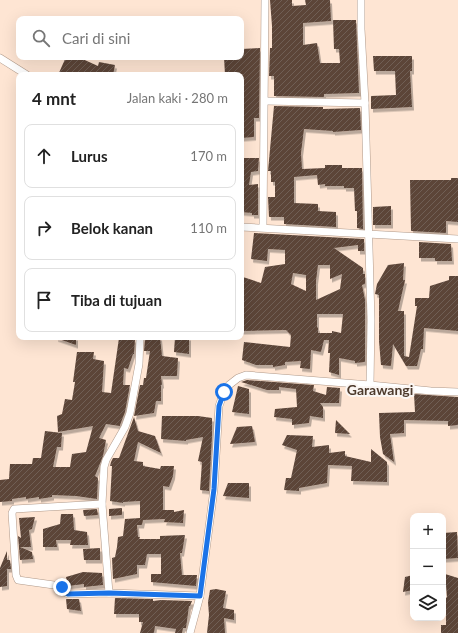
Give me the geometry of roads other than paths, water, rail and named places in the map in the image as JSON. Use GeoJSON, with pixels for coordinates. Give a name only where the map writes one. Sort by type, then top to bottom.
{"type":"FeatureCollection","features":[{"type":"Feature","properties":{"kind":"street"},"geometry":{"type":"LineString","coordinates":[[263,227],[263,143],[265,101],[264,0]]}},
{"type":"Feature","properties":{"kind":"street"},"geometry":{"type":"LineString","coordinates":[[361,0],[371,320],[370,385]]}},
{"type":"Feature","properties":{"kind":"street"},"geometry":{"type":"LineString","coordinates":[[0,58],[22,72]]}},
{"type":"Feature","properties":{"kind":"street"},"geometry":{"type":"LineString","coordinates":[[265,101],[365,103]]}},
{"type":"Feature","properties":{"kind":"street"},"geometry":{"type":"LineString","coordinates":[[244,227],[458,239]]}},
{"type":"Feature","properties":{"kind":"street"},"geometry":{"type":"LineString","coordinates":[[109,593],[102,504],[103,480],[106,460],[125,426],[130,413],[139,364],[140,340]]}},
{"type":"Feature","properties":{"kind":"street"},"geometry":{"type":"LineString","coordinates":[[190,633],[200,596],[214,489],[219,406],[224,392],[238,378],[246,375],[458,392]]}},
{"type":"Feature","properties":{"kind":"street"},"geometry":{"type":"LineString","coordinates":[[102,504],[14,509],[12,513],[16,574],[18,580],[61,586],[64,592],[68,594],[109,593],[200,596]]}},
{"type":"Feature","properties":{"kind":"district","name":"Garawangi"},"geometry":{"type":"Point","coordinates":[380,390]}}]}
